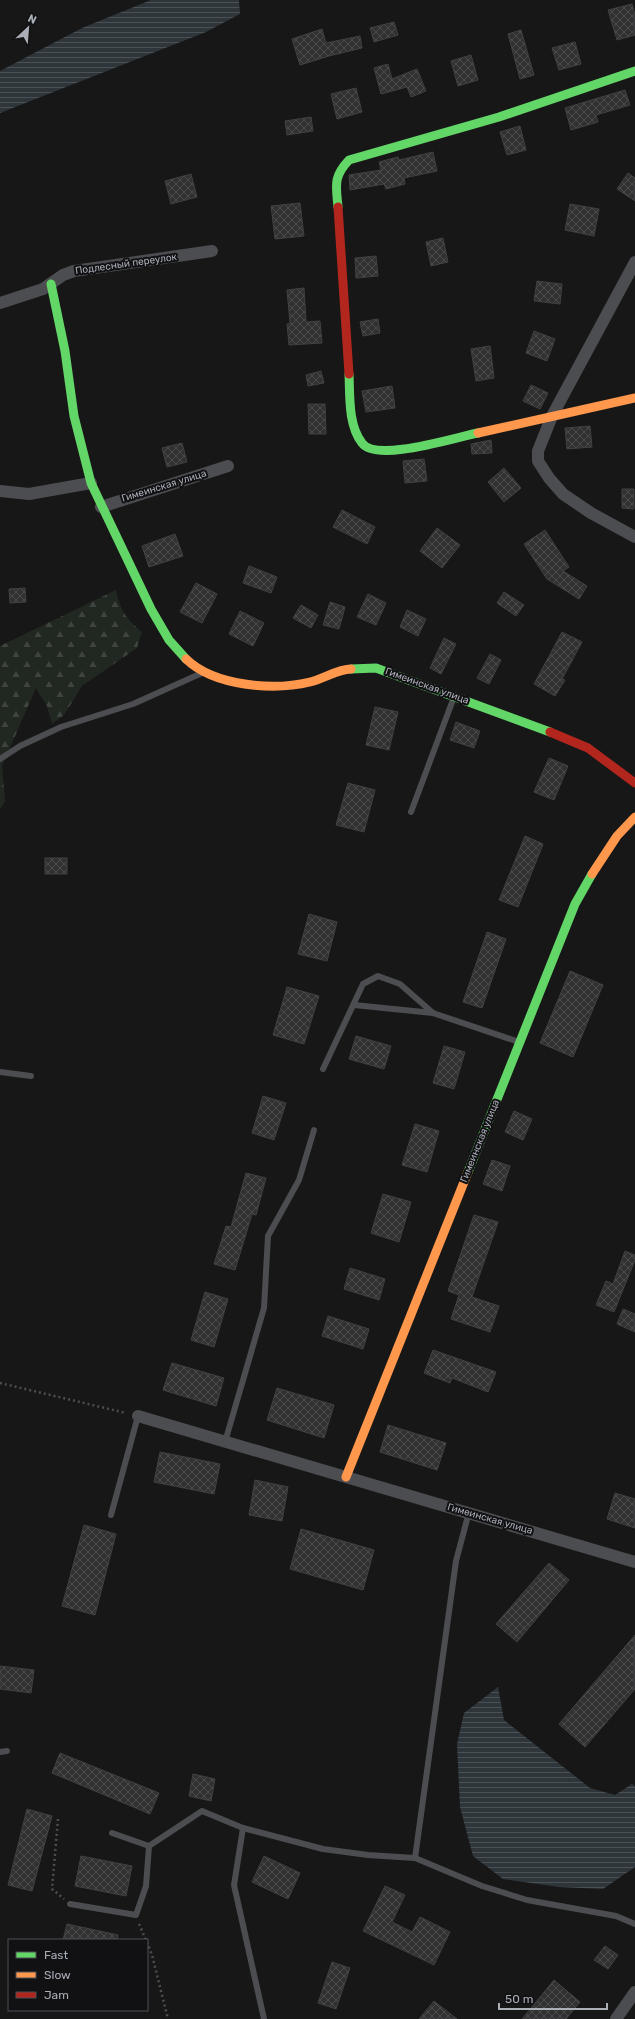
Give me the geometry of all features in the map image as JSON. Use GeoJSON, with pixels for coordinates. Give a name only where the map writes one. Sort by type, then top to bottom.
{"type":"FeatureCollection","features":[{"type":"Feature","properties":{"kind":"street"},"geometry":{"type":"LineString","coordinates":[[635,71],[499,117],[349,160],[339,171],[336,185],[352,419],[357,437],[362,447],[374,451],[399,450],[635,398]]}},
{"type":"Feature","properties":{"kind":"street","name":"Подлесный переулок"},"geometry":{"type":"LineString","coordinates":[[0,303],[37,291],[51,284],[63,275],[74,271],[212,251]]}},
{"type":"Feature","properties":{"kind":"street"},"geometry":{"type":"LineString","coordinates":[[635,262],[552,416],[538,451],[538,461],[549,478],[563,494],[591,513],[635,537]]}},
{"type":"Feature","properties":{"kind":"street"},"geometry":{"type":"LineString","coordinates":[[51,284],[65,351],[74,416],[91,483],[100,506],[150,609],[169,640],[187,660],[204,673]]}},
{"type":"Feature","properties":{"kind":"street","name":"Гимеинская улица"},"geometry":{"type":"LineString","coordinates":[[100,506],[228,466]]}},
{"type":"Feature","properties":{"kind":"street"},"geometry":{"type":"LineString","coordinates":[[0,491],[29,494],[91,483]]}},
{"type":"Feature","properties":{"kind":"street","name":"Гимеинская улица"},"geometry":{"type":"LineString","coordinates":[[204,673],[254,686],[295,686],[323,679],[347,669],[376,668],[454,695],[588,748],[635,783]]}},
{"type":"Feature","properties":{"kind":"street","name":"Гимеинская улица"},"geometry":{"type":"LineString","coordinates":[[346,1477],[575,904],[606,851],[625,825],[635,817]]}},
{"type":"Feature","properties":{"kind":"street","name":"Гимеинская улица"},"geometry":{"type":"LineString","coordinates":[[138,1416],[635,1562]]}},
{"type":"Feature","properties":{"kind":"street"},"geometry":{"type":"LineString","coordinates":[[616,2019],[635,1992]]}},
{"type":"Feature","properties":{"kind":"lane"},"geometry":{"type":"LineString","coordinates":[[0,759],[20,746],[61,727],[133,704],[204,673]]}},
{"type":"Feature","properties":{"kind":"lane"},"geometry":{"type":"LineString","coordinates":[[411,812],[454,695]]}},
{"type":"Feature","properties":{"kind":"lane"},"geometry":{"type":"LineString","coordinates":[[323,1069],[364,984],[378,976],[400,984],[434,1012]]}},
{"type":"Feature","properties":{"kind":"lane"},"geometry":{"type":"LineString","coordinates":[[354,1006],[434,1012],[519,1042]]}},
{"type":"Feature","properties":{"kind":"lane"},"geometry":{"type":"LineString","coordinates":[[0,1072],[31,1076]]}},
{"type":"Feature","properties":{"kind":"lane"},"geometry":{"type":"LineString","coordinates":[[225,1442],[264,1308],[268,1236],[299,1180],[314,1130]]}},
{"type":"Feature","properties":{"kind":"lane"},"geometry":{"type":"LineString","coordinates":[[111,1515],[138,1416]]}},
{"type":"Feature","properties":{"kind":"lane"},"geometry":{"type":"LineString","coordinates":[[415,1858],[456,1561],[469,1512]]}},
{"type":"Feature","properties":{"kind":"lane"},"geometry":{"type":"LineString","coordinates":[[0,1752],[7,1751]]}},
{"type":"Feature","properties":{"kind":"lane"},"geometry":{"type":"LineString","coordinates":[[149,1846],[202,1812],[243,1828],[323,1849],[415,1858],[482,1886],[526,1900],[616,1916],[635,1924]]}},
{"type":"Feature","properties":{"kind":"lane"},"geometry":{"type":"LineString","coordinates":[[243,1828],[234,1886],[264,2019]]}},
{"type":"Feature","properties":{"kind":"lane"},"geometry":{"type":"LineString","coordinates":[[112,1833],[149,1846]]}},
{"type":"Feature","properties":{"kind":"lane"},"geometry":{"type":"LineString","coordinates":[[70,1904],[136,1915],[146,1886],[149,1846]]}},
{"type":"Feature","properties":{"kind":"path"},"geometry":{"type":"LineString","coordinates":[[0,1383],[138,1416]]}},
{"type":"Feature","properties":{"kind":"path"},"geometry":{"type":"LineString","coordinates":[[58,1819],[52,1889],[70,1904]]}},
{"type":"Feature","properties":{"kind":"path"},"geometry":{"type":"LineString","coordinates":[[136,1915],[145,1939]]}},
{"type":"Feature","properties":{"kind":"path"},"geometry":{"type":"LineString","coordinates":[[148,1946],[152,1955],[168,2019]]}},
{"type":"Feature","properties":{"kind":"green space"},"geometry":{"type":"Polygon","coordinates":[[[116,590],[124,614],[142,632],[137,648],[82,686],[64,715],[52,724],[47,706],[36,688],[2,766],[5,801],[0,809],[0,646],[116,590]]]}},
{"type":"Feature","properties":{"kind":"shaded area"},"geometry":{"type":"Polygon","coordinates":[[[151,0],[239,0],[240,14],[206,32],[0,113],[0,71],[82,28],[151,0]]]}},
{"type":"Feature","properties":{"kind":"shaded area"},"geometry":{"type":"Polygon","coordinates":[[[498,1687],[504,1720],[590,1788],[615,1795],[632,1784],[635,1786],[635,1867],[603,1889],[559,1887],[503,1879],[473,1856],[460,1807],[457,1744],[464,1713],[498,1687]]]}},
{"type":"Feature","properties":{"kind":"building"},"geometry":{"type":"Polygon","coordinates":[[[632,4],[635,15],[635,35],[617,40],[608,10],[632,4]]]}},
{"type":"Feature","properties":{"kind":"building"},"geometry":{"type":"Polygon","coordinates":[[[394,22],[398,35],[374,42],[370,28],[394,22]]]}},
{"type":"Feature","properties":{"kind":"building"},"geometry":{"type":"Polygon","coordinates":[[[322,29],[326,43],[360,36],[362,48],[300,65],[292,39],[322,29]]]}},
{"type":"Feature","properties":{"kind":"building"},"geometry":{"type":"Polygon","coordinates":[[[521,30],[534,75],[520,79],[508,34],[521,30]]]}},
{"type":"Feature","properties":{"kind":"building"},"geometry":{"type":"Polygon","coordinates":[[[575,42],[581,64],[559,70],[552,48],[575,42]]]}},
{"type":"Feature","properties":{"kind":"building"},"geometry":{"type":"Polygon","coordinates":[[[471,55],[478,80],[458,86],[451,61],[471,55]]]}},
{"type":"Feature","properties":{"kind":"building"},"geometry":{"type":"Polygon","coordinates":[[[388,64],[392,79],[417,69],[426,91],[411,97],[407,87],[381,94],[374,68],[388,64]]]}},
{"type":"Feature","properties":{"kind":"building"},"geometry":{"type":"Polygon","coordinates":[[[356,88],[362,112],[337,119],[331,94],[356,88]]]}},
{"type":"Feature","properties":{"kind":"building"},"geometry":{"type":"Polygon","coordinates":[[[625,90],[630,105],[596,115],[598,122],[571,130],[565,108],[625,90]]]}},
{"type":"Feature","properties":{"kind":"building"},"geometry":{"type":"Polygon","coordinates":[[[311,117],[313,131],[287,135],[285,121],[311,117]]]}},
{"type":"Feature","properties":{"kind":"building"},"geometry":{"type":"Polygon","coordinates":[[[520,126],[526,150],[507,155],[500,132],[520,126]]]}},
{"type":"Feature","properties":{"kind":"building"},"geometry":{"type":"Polygon","coordinates":[[[433,152],[437,171],[404,178],[405,184],[386,189],[384,184],[350,190],[349,175],[381,170],[379,162],[398,157],[399,160],[433,152]]]}},
{"type":"Feature","properties":{"kind":"building"},"geometry":{"type":"Polygon","coordinates":[[[628,173],[635,178],[635,201],[617,189],[628,173]]]}},
{"type":"Feature","properties":{"kind":"building"},"geometry":{"type":"Polygon","coordinates":[[[191,174],[197,197],[171,204],[165,181],[191,174]]]}},
{"type":"Feature","properties":{"kind":"building"},"geometry":{"type":"Polygon","coordinates":[[[300,203],[304,236],[275,239],[271,206],[300,203]]]}},
{"type":"Feature","properties":{"kind":"building"},"geometry":{"type":"Polygon","coordinates":[[[570,204],[599,209],[594,236],[565,230],[570,204]]]}},
{"type":"Feature","properties":{"kind":"building"},"geometry":{"type":"Polygon","coordinates":[[[443,238],[448,262],[431,266],[426,242],[443,238]]]}},
{"type":"Feature","properties":{"kind":"building"},"geometry":{"type":"Polygon","coordinates":[[[376,256],[378,276],[356,278],[355,258],[376,256]]]}},
{"type":"Feature","properties":{"kind":"building"},"geometry":{"type":"Polygon","coordinates":[[[537,281],[562,284],[560,304],[534,301],[537,281]]]}},
{"type":"Feature","properties":{"kind":"building"},"geometry":{"type":"Polygon","coordinates":[[[304,288],[306,322],[320,321],[322,343],[289,345],[287,324],[290,323],[287,290],[304,288]]]}},
{"type":"Feature","properties":{"kind":"building"},"geometry":{"type":"Polygon","coordinates":[[[378,319],[380,333],[363,336],[360,322],[378,319]]]}},
{"type":"Feature","properties":{"kind":"building"},"geometry":{"type":"Polygon","coordinates":[[[534,331],[555,339],[547,361],[526,353],[534,331]]]}},
{"type":"Feature","properties":{"kind":"building"},"geometry":{"type":"Polygon","coordinates":[[[490,346],[494,378],[476,381],[471,349],[490,346]]]}},
{"type":"Feature","properties":{"kind":"building"},"geometry":{"type":"Polygon","coordinates":[[[321,371],[324,383],[308,386],[306,375],[321,371]]]}},
{"type":"Feature","properties":{"kind":"building"},"geometry":{"type":"Polygon","coordinates":[[[531,385],[548,393],[540,409],[523,401],[531,385]]]}},
{"type":"Feature","properties":{"kind":"building"},"geometry":{"type":"Polygon","coordinates":[[[392,386],[395,408],[366,412],[362,391],[392,386]]]}},
{"type":"Feature","properties":{"kind":"building"},"geometry":{"type":"Polygon","coordinates":[[[308,404],[325,404],[326,434],[309,434],[308,404]]]}},
{"type":"Feature","properties":{"kind":"building"},"geometry":{"type":"Polygon","coordinates":[[[590,426],[592,447],[567,449],[565,428],[590,426]]]}},
{"type":"Feature","properties":{"kind":"building"},"geometry":{"type":"Polygon","coordinates":[[[491,440],[492,453],[472,454],[471,444],[491,440]]]}},
{"type":"Feature","properties":{"kind":"building"},"geometry":{"type":"Polygon","coordinates":[[[182,443],[187,462],[167,467],[162,448],[182,443]]]}},
{"type":"Feature","properties":{"kind":"building"},"geometry":{"type":"Polygon","coordinates":[[[424,459],[427,481],[405,483],[403,461],[424,459]]]}},
{"type":"Feature","properties":{"kind":"building"},"geometry":{"type":"Polygon","coordinates":[[[504,468],[521,488],[504,502],[488,482],[504,468]]]}},
{"type":"Feature","properties":{"kind":"building"},"geometry":{"type":"Polygon","coordinates":[[[622,489],[634,489],[634,509],[622,508],[622,489]]]}},
{"type":"Feature","properties":{"kind":"building"},"geometry":{"type":"Polygon","coordinates":[[[342,510],[375,527],[367,544],[333,527],[342,510]]]}},
{"type":"Feature","properties":{"kind":"building"},"geometry":{"type":"Polygon","coordinates":[[[437,528],[460,545],[442,568],[420,551],[437,528]]]}},
{"type":"Feature","properties":{"kind":"building"},"geometry":{"type":"Polygon","coordinates":[[[545,530],[569,567],[563,571],[587,586],[579,599],[547,579],[524,544],[545,530]]]}},
{"type":"Feature","properties":{"kind":"building"},"geometry":{"type":"Polygon","coordinates":[[[175,534],[183,556],[149,567],[142,546],[175,534]]]}},
{"type":"Feature","properties":{"kind":"building"},"geometry":{"type":"Polygon","coordinates":[[[249,566],[277,577],[271,593],[243,583],[249,566]]]}},
{"type":"Feature","properties":{"kind":"building"},"geometry":{"type":"Polygon","coordinates":[[[196,583],[217,594],[202,623],[180,612],[196,583]]]}},
{"type":"Feature","properties":{"kind":"building"},"geometry":{"type":"Polygon","coordinates":[[[25,588],[26,602],[10,603],[9,589],[25,588]]]}},
{"type":"Feature","properties":{"kind":"building"},"geometry":{"type":"Polygon","coordinates":[[[504,592],[524,605],[516,616],[497,603],[504,592]]]}},
{"type":"Feature","properties":{"kind":"building"},"geometry":{"type":"Polygon","coordinates":[[[368,594],[386,603],[376,625],[357,617],[368,594]]]}},
{"type":"Feature","properties":{"kind":"building"},"geometry":{"type":"Polygon","coordinates":[[[330,602],[345,607],[339,629],[323,625],[330,602]]]}},
{"type":"Feature","properties":{"kind":"building"},"geometry":{"type":"Polygon","coordinates":[[[301,605],[318,615],[311,628],[293,618],[301,605]]]}},
{"type":"Feature","properties":{"kind":"building"},"geometry":{"type":"Polygon","coordinates":[[[407,610],[426,619],[418,636],[400,627],[407,610]]]}},
{"type":"Feature","properties":{"kind":"building"},"geometry":{"type":"Polygon","coordinates":[[[240,611],[264,623],[253,646],[229,634],[240,611]]]}},
{"type":"Feature","properties":{"kind":"building"},"geometry":{"type":"Polygon","coordinates":[[[562,632],[582,642],[562,679],[565,680],[555,696],[534,684],[562,632]]]}},
{"type":"Feature","properties":{"kind":"building"},"geometry":{"type":"Polygon","coordinates":[[[444,638],[456,644],[441,674],[430,668],[444,638]]]}},
{"type":"Feature","properties":{"kind":"building"},"geometry":{"type":"Polygon","coordinates":[[[490,654],[501,660],[489,684],[477,678],[490,654]]]}},
{"type":"Feature","properties":{"kind":"building"},"geometry":{"type":"Polygon","coordinates":[[[375,707],[398,712],[389,750],[366,745],[375,707]]]}},
{"type":"Feature","properties":{"kind":"building"},"geometry":{"type":"Polygon","coordinates":[[[456,722],[480,731],[474,748],[450,740],[456,722]]]}},
{"type":"Feature","properties":{"kind":"building"},"geometry":{"type":"Polygon","coordinates":[[[549,758],[568,766],[554,800],[534,792],[549,758]]]}},
{"type":"Feature","properties":{"kind":"building"},"geometry":{"type":"Polygon","coordinates":[[[348,783],[375,790],[364,832],[336,825],[348,783]]]}},
{"type":"Feature","properties":{"kind":"building"},"geometry":{"type":"Polygon","coordinates":[[[525,836],[543,844],[518,907],[499,900],[525,836]]]}},
{"type":"Feature","properties":{"kind":"building"},"geometry":{"type":"Polygon","coordinates":[[[45,858],[67,858],[67,874],[45,874],[45,858]]]}},
{"type":"Feature","properties":{"kind":"building"},"geometry":{"type":"Polygon","coordinates":[[[309,914],[337,922],[327,961],[298,954],[309,914]]]}},
{"type":"Feature","properties":{"kind":"building"},"geometry":{"type":"Polygon","coordinates":[[[487,932],[506,939],[482,1008],[463,1002],[487,932]]]}},
{"type":"Feature","properties":{"kind":"building"},"geometry":{"type":"Polygon","coordinates":[[[570,971],[603,985],[573,1057],[540,1043],[570,971]]]}},
{"type":"Feature","properties":{"kind":"building"},"geometry":{"type":"Polygon","coordinates":[[[287,987],[319,996],[304,1044],[273,1035],[287,987]]]}},
{"type":"Feature","properties":{"kind":"building"},"geometry":{"type":"Polygon","coordinates":[[[356,1036],[391,1046],[384,1069],[349,1059],[356,1036]]]}},
{"type":"Feature","properties":{"kind":"building"},"geometry":{"type":"Polygon","coordinates":[[[444,1046],[465,1052],[454,1089],[433,1083],[444,1046]]]}},
{"type":"Feature","properties":{"kind":"building"},"geometry":{"type":"Polygon","coordinates":[[[263,1096],[286,1103],[274,1140],[252,1133],[263,1096]]]}},
{"type":"Feature","properties":{"kind":"building"},"geometry":{"type":"Polygon","coordinates":[[[514,1111],[532,1119],[523,1140],[505,1132],[514,1111]]]}},
{"type":"Feature","properties":{"kind":"building"},"geometry":{"type":"Polygon","coordinates":[[[415,1124],[439,1131],[427,1172],[402,1165],[415,1124]]]}},
{"type":"Feature","properties":{"kind":"building"},"geometry":{"type":"Polygon","coordinates":[[[492,1160],[510,1166],[502,1191],[483,1184],[492,1160]]]}},
{"type":"Feature","properties":{"kind":"building"},"geometry":{"type":"Polygon","coordinates":[[[246,1173],[266,1178],[256,1215],[252,1214],[235,1270],[214,1264],[226,1226],[231,1227],[246,1173]]]}},
{"type":"Feature","properties":{"kind":"building"},"geometry":{"type":"Polygon","coordinates":[[[383,1194],[411,1202],[399,1242],[371,1233],[383,1194]]]}},
{"type":"Feature","properties":{"kind":"building"},"geometry":{"type":"Polygon","coordinates":[[[474,1215],[498,1222],[472,1297],[499,1306],[490,1332],[451,1319],[459,1295],[448,1291],[474,1215]]]}},
{"type":"Feature","properties":{"kind":"building"},"geometry":{"type":"Polygon","coordinates":[[[625,1251],[635,1255],[635,1260],[614,1312],[596,1305],[606,1281],[613,1284],[625,1251]]]}},
{"type":"Feature","properties":{"kind":"building"},"geometry":{"type":"Polygon","coordinates":[[[350,1268],[385,1279],[379,1300],[344,1289],[350,1268]]]}},
{"type":"Feature","properties":{"kind":"building"},"geometry":{"type":"Polygon","coordinates":[[[205,1292],[228,1299],[214,1347],[191,1340],[205,1292]]]}},
{"type":"Feature","properties":{"kind":"building"},"geometry":{"type":"Polygon","coordinates":[[[623,1309],[635,1314],[635,1332],[617,1324],[623,1309]]]}},
{"type":"Feature","properties":{"kind":"building"},"geometry":{"type":"Polygon","coordinates":[[[328,1316],[369,1329],[363,1349],[322,1336],[328,1316]]]}},
{"type":"Feature","properties":{"kind":"building"},"geometry":{"type":"Polygon","coordinates":[[[433,1350],[496,1372],[488,1392],[452,1378],[450,1383],[424,1373],[433,1350]]]}},
{"type":"Feature","properties":{"kind":"building"},"geometry":{"type":"Polygon","coordinates":[[[172,1363],[224,1378],[216,1406],[163,1390],[172,1363]]]}},
{"type":"Feature","properties":{"kind":"building"},"geometry":{"type":"Polygon","coordinates":[[[277,1388],[334,1405],[324,1438],[267,1420],[277,1388]]]}},
{"type":"Feature","properties":{"kind":"building"},"geometry":{"type":"Polygon","coordinates":[[[388,1425],[446,1443],[437,1470],[380,1452],[388,1425]]]}},
{"type":"Feature","properties":{"kind":"building"},"geometry":{"type":"Polygon","coordinates":[[[160,1452],[220,1464],[214,1494],[154,1482],[160,1452]]]}},
{"type":"Feature","properties":{"kind":"building"},"geometry":{"type":"Polygon","coordinates":[[[255,1480],[288,1487],[282,1521],[249,1515],[255,1480]]]}},
{"type":"Feature","properties":{"kind":"building"},"geometry":{"type":"Polygon","coordinates":[[[615,1493],[635,1499],[635,1528],[607,1519],[615,1493]]]}},
{"type":"Feature","properties":{"kind":"building"},"geometry":{"type":"Polygon","coordinates":[[[84,1525],[116,1534],[95,1615],[62,1606],[84,1525]]]}},
{"type":"Feature","properties":{"kind":"building"},"geometry":{"type":"Polygon","coordinates":[[[301,1529],[374,1550],[363,1590],[290,1569],[301,1529]]]}},
{"type":"Feature","properties":{"kind":"building"},"geometry":{"type":"Polygon","coordinates":[[[549,1563],[569,1580],[517,1642],[496,1624],[549,1563]]]}},
{"type":"Feature","properties":{"kind":"building"},"geometry":{"type":"Polygon","coordinates":[[[635,1635],[635,1689],[585,1747],[559,1724],[635,1635]]]}},
{"type":"Feature","properties":{"kind":"building"},"geometry":{"type":"Polygon","coordinates":[[[0,1666],[34,1670],[31,1693],[0,1689],[0,1666]]]}},
{"type":"Feature","properties":{"kind":"building"},"geometry":{"type":"Polygon","coordinates":[[[60,1753],[159,1793],[150,1814],[52,1773],[60,1753]]]}},
{"type":"Feature","properties":{"kind":"building"},"geometry":{"type":"Polygon","coordinates":[[[193,1774],[215,1779],[211,1801],[189,1796],[193,1774]]]}},
{"type":"Feature","properties":{"kind":"building"},"geometry":{"type":"Polygon","coordinates":[[[27,1809],[52,1816],[32,1891],[8,1885],[27,1809]]]}},
{"type":"Feature","properties":{"kind":"building"},"geometry":{"type":"Polygon","coordinates":[[[81,1856],[132,1866],[126,1896],[75,1886],[81,1856]]]}},
{"type":"Feature","properties":{"kind":"building"},"geometry":{"type":"Polygon","coordinates":[[[264,1856],[300,1873],[288,1899],[252,1882],[264,1856]]]}},
{"type":"Feature","properties":{"kind":"building"},"geometry":{"type":"Polygon","coordinates":[[[385,1886],[405,1895],[392,1922],[412,1932],[420,1917],[450,1932],[434,1965],[363,1931],[385,1886]]]}},
{"type":"Feature","properties":{"kind":"building"},"geometry":{"type":"Polygon","coordinates":[[[67,1924],[118,1935],[117,1939],[63,1939],[67,1924]]]}},
{"type":"Feature","properties":{"kind":"building"},"geometry":{"type":"Polygon","coordinates":[[[605,1946],[618,1955],[608,1969],[594,1960],[605,1946]]]}},
{"type":"Feature","properties":{"kind":"building"},"geometry":{"type":"Polygon","coordinates":[[[332,1962],[350,1968],[336,2009],[318,2003],[332,1962]]]}},
{"type":"Feature","properties":{"kind":"building"},"geometry":{"type":"Polygon","coordinates":[[[554,1980],[580,2002],[566,2019],[522,2019],[554,1980]]]}},
{"type":"Feature","properties":{"kind":"building"},"geometry":{"type":"Polygon","coordinates":[[[434,2001],[457,2019],[419,2019],[434,2001]]]}},
{"type":"Feature","properties":{"kind":"traffic: fast"},"geometry":{"type":"LineString","coordinates":[[338,207],[336,187],[338,177],[340,171],[349,160],[499,117],[635,71]]}},
{"type":"Feature","properties":{"kind":"traffic: fast"},"geometry":{"type":"LineString","coordinates":[[51,284],[65,351],[74,416],[91,483],[151,609],[169,640],[186,659]]}},
{"type":"Feature","properties":{"kind":"traffic: fast"},"geometry":{"type":"LineString","coordinates":[[349,374],[350,401],[354,428],[362,443],[370,448],[399,450],[478,433]]}},
{"type":"Feature","properties":{"kind":"traffic: fast"},"geometry":{"type":"LineString","coordinates":[[351,669],[376,668],[550,732]]}},
{"type":"Feature","properties":{"kind":"traffic: fast"},"geometry":{"type":"LineString","coordinates":[[468,1172],[575,904],[592,874]]}},
{"type":"Feature","properties":{"kind":"traffic: slow"},"geometry":{"type":"LineString","coordinates":[[478,433],[635,398]]}},
{"type":"Feature","properties":{"kind":"traffic: slow"},"geometry":{"type":"LineString","coordinates":[[186,659],[198,668],[228,681],[262,686],[295,685],[320,679],[346,669],[351,669]]}},
{"type":"Feature","properties":{"kind":"traffic: slow"},"geometry":{"type":"LineString","coordinates":[[592,874],[617,836],[635,817]]}},
{"type":"Feature","properties":{"kind":"traffic: slow"},"geometry":{"type":"LineString","coordinates":[[346,1477],[468,1172]]}},
{"type":"Feature","properties":{"kind":"traffic: jam"},"geometry":{"type":"LineString","coordinates":[[338,207],[349,374]]}},
{"type":"Feature","properties":{"kind":"traffic: jam"},"geometry":{"type":"LineString","coordinates":[[550,732],[588,748],[635,783]]}}]}
